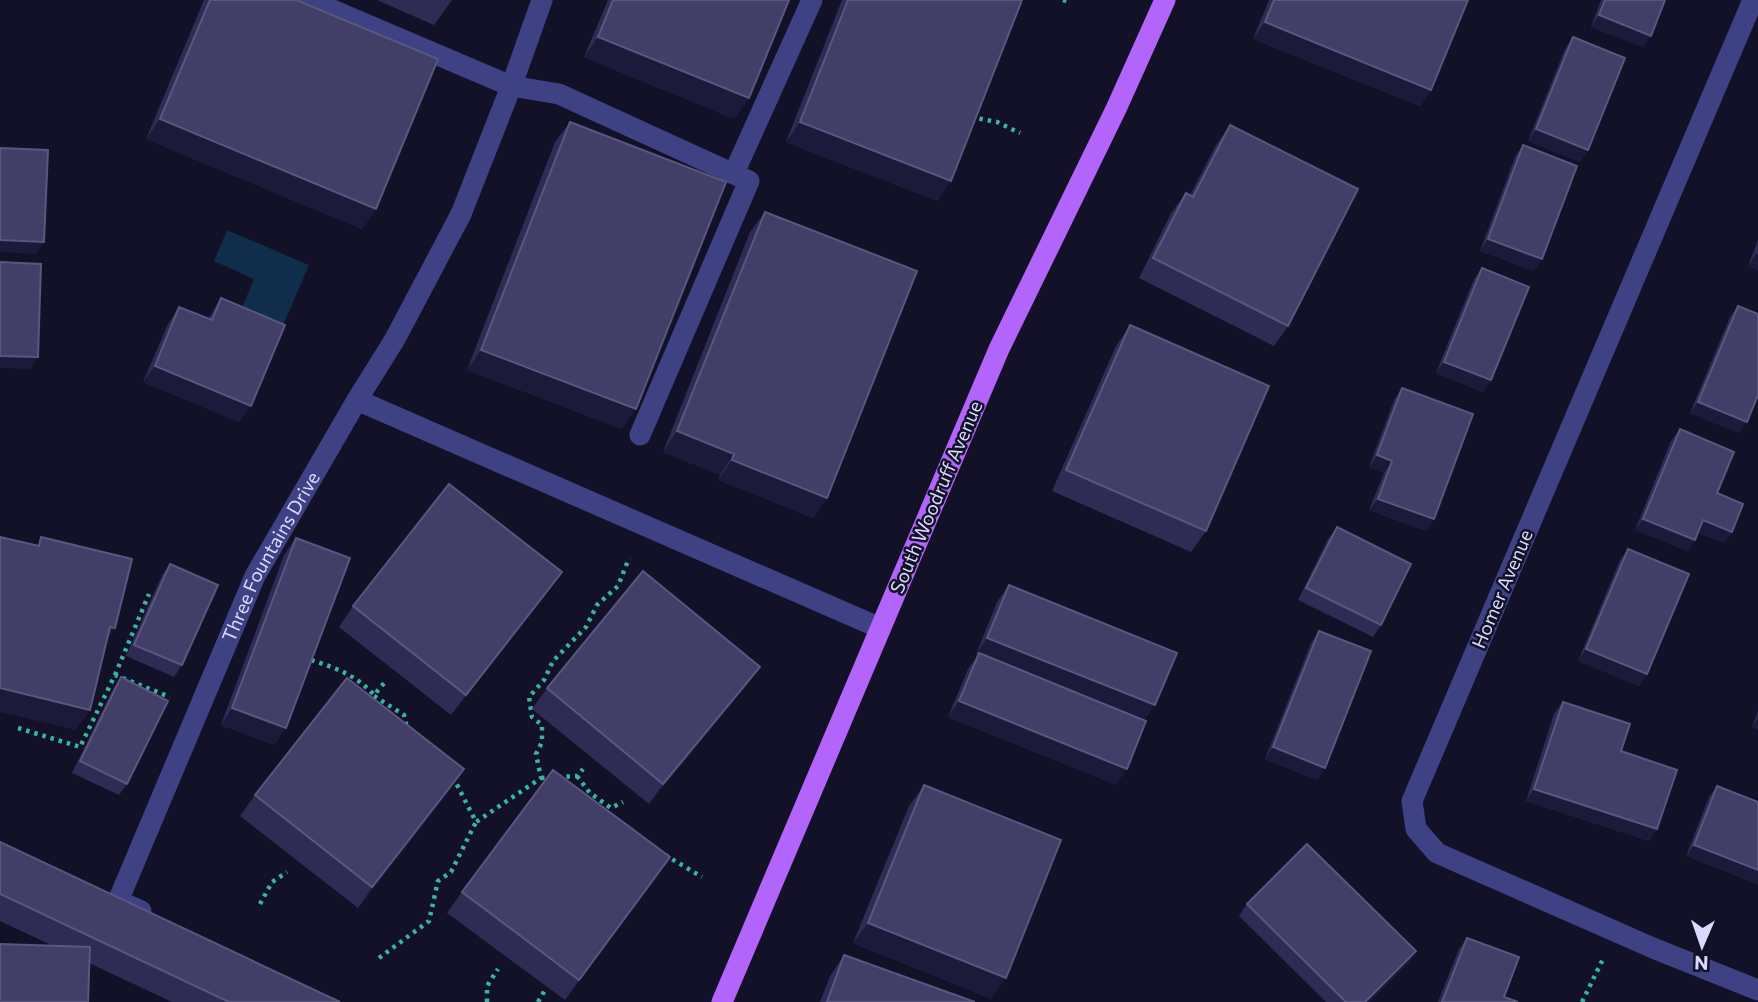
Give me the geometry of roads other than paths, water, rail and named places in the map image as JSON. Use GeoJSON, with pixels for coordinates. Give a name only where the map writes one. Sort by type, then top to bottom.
{"type":"FeatureCollection","features":[{"type":"Feature","properties":{"kind":"main road","name":"South Woodruff Avenue"},"geometry":{"type":"LineString","coordinates":[[722,1002],[999,349],[1116,109],[1165,0]]}},
{"type":"Feature","properties":{"kind":"street"},"geometry":{"type":"LineString","coordinates":[[309,0],[511,86],[559,94],[749,181],[640,435]]}},
{"type":"Feature","properties":{"kind":"street","name":"Three Fountains Drive"},"geometry":{"type":"LineString","coordinates":[[155,918],[118,901],[255,576],[357,400],[396,339],[461,214],[542,0]]}},
{"type":"Feature","properties":{"kind":"street"},"geometry":{"type":"LineString","coordinates":[[734,173],[812,0]]}},
{"type":"Feature","properties":{"kind":"street","name":"Homer Avenue"},"geometry":{"type":"LineString","coordinates":[[1753,0],[1412,801],[1416,829],[1437,853],[1758,990]]}},
{"type":"Feature","properties":{"kind":"street"},"geometry":{"type":"LineString","coordinates":[[357,400],[880,628]]}},
{"type":"Feature","properties":{"kind":"water"},"geometry":{"type":"Polygon","coordinates":[[[227,230],[309,265],[281,330],[240,312],[254,279],[214,261],[227,230]]]}}]}
